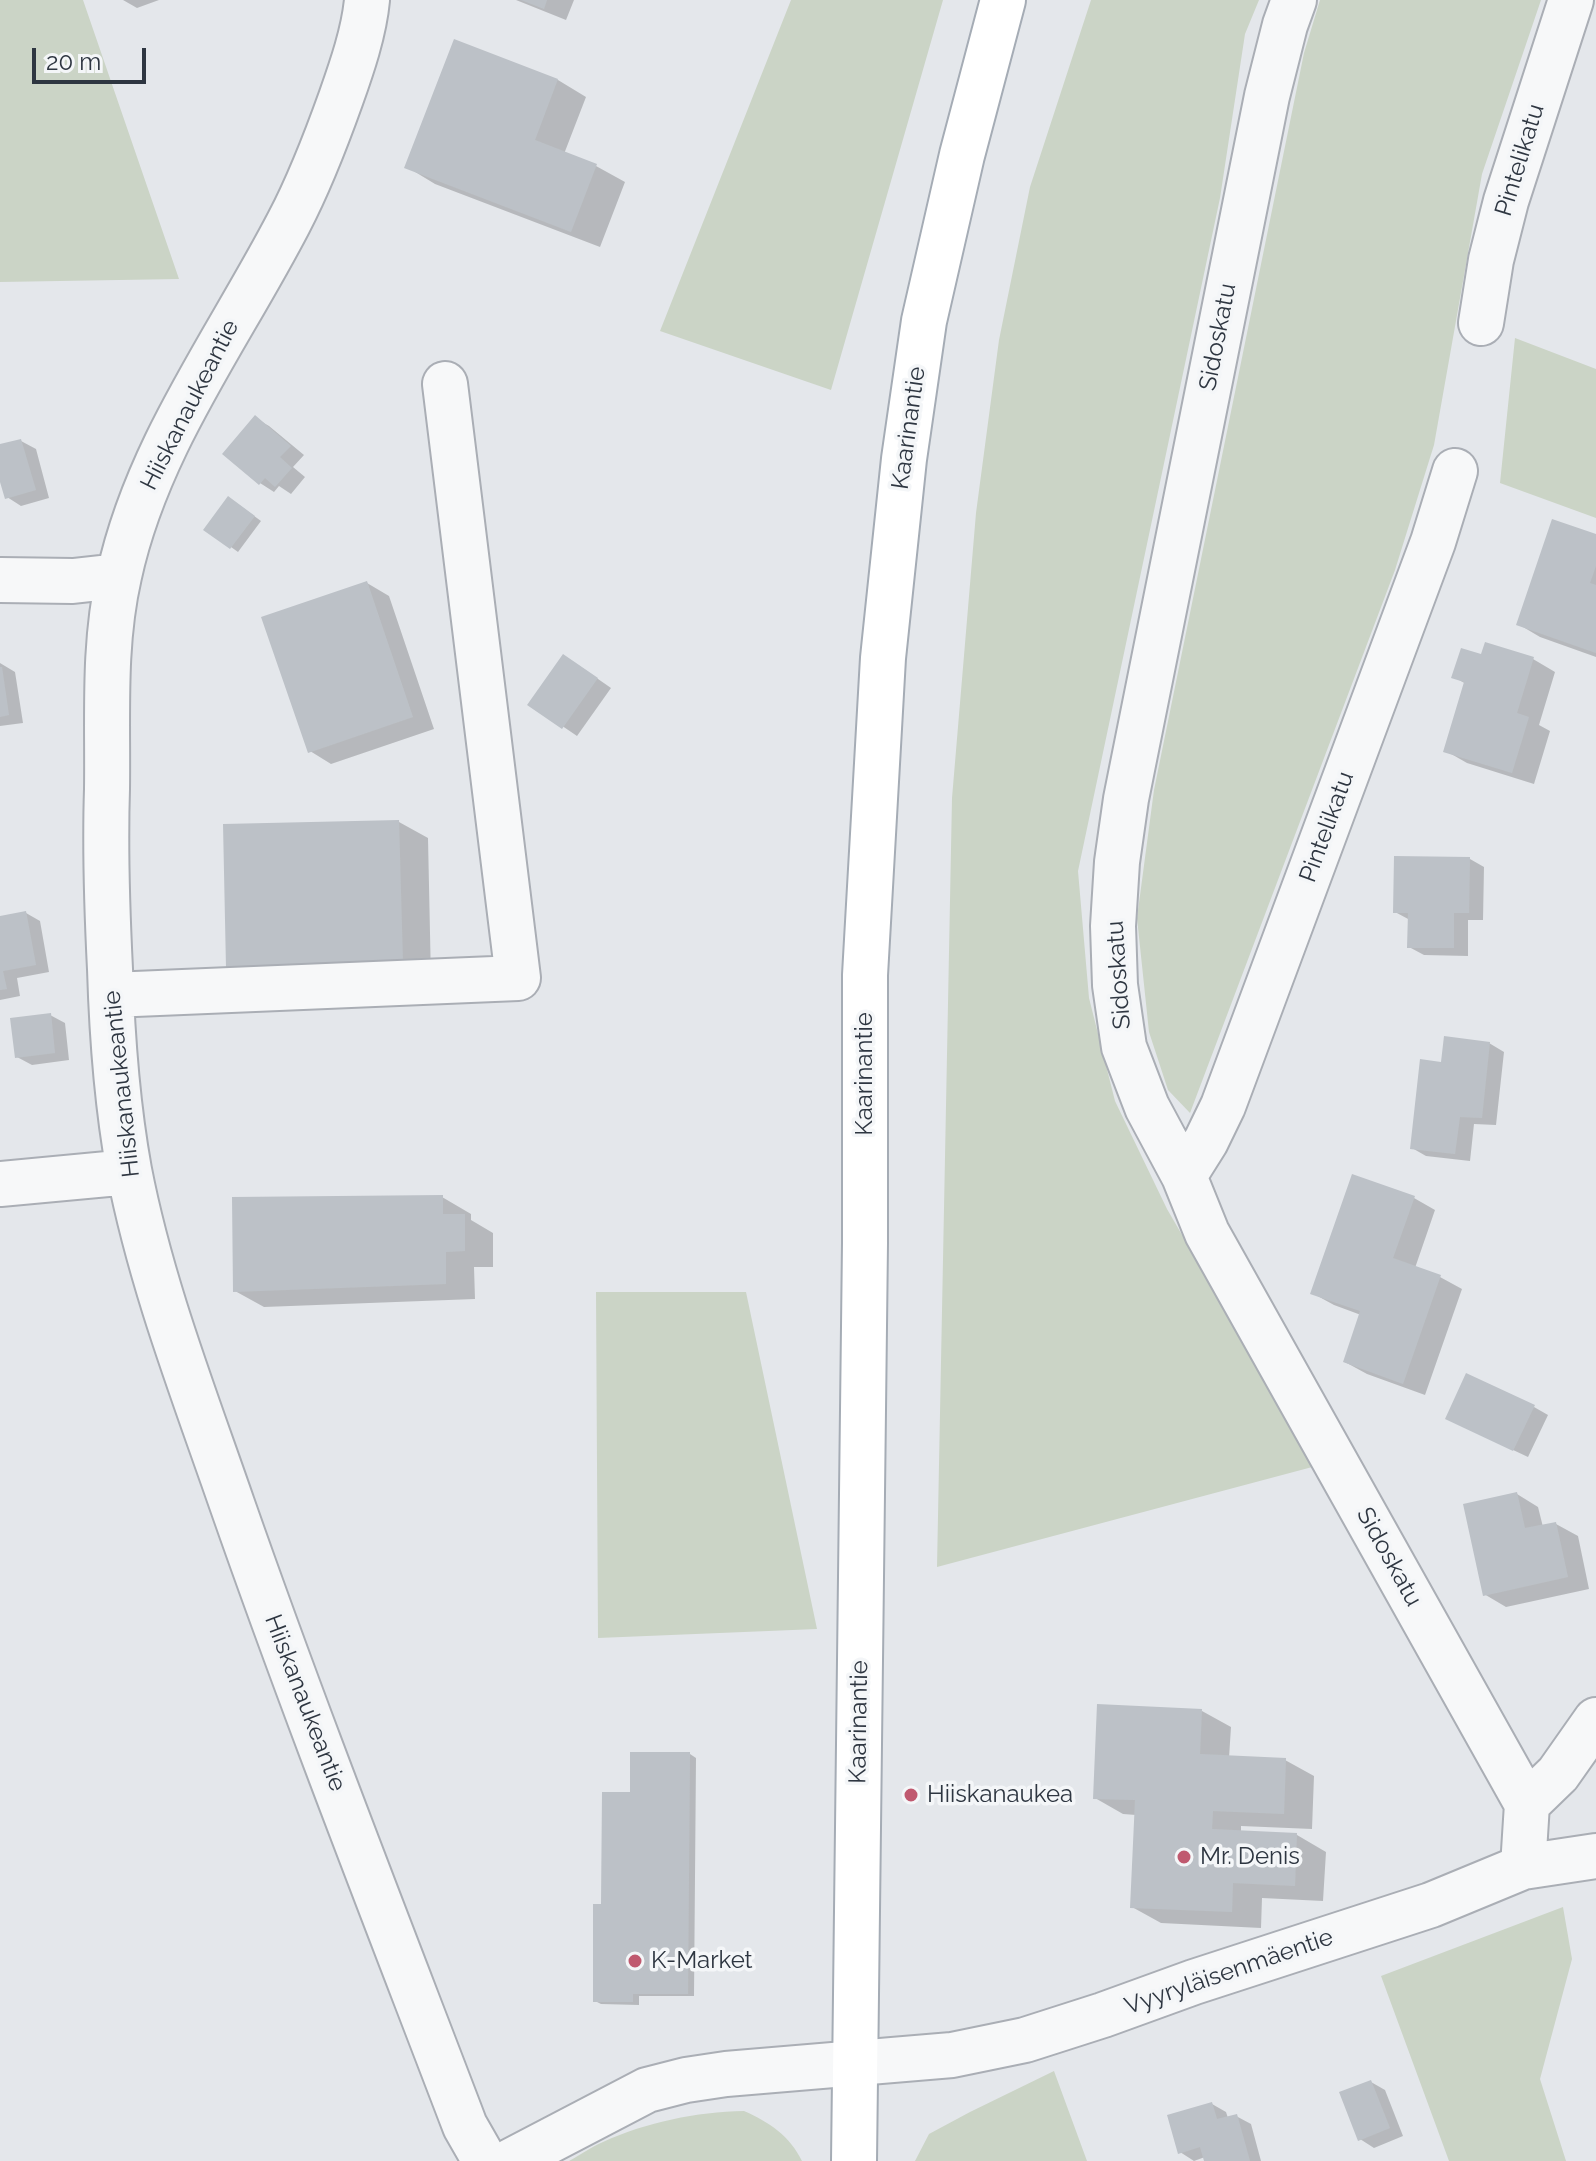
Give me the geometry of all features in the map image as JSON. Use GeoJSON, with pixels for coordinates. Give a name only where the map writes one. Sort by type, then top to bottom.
{"type":"FeatureCollection","features":[{"type":"Feature","properties":{"kind":"main road","name":"Kaarinantie"},"geometry":{"type":"LineString","coordinates":[[854,2161],[865,1243],[865,975],[883,658],[904,459],[924,321],[962,155],[1003,0]]}},
{"type":"Feature","properties":{"kind":"street","name":"Hiiskanaukeantie"},"geometry":{"type":"LineString","coordinates":[[367,0],[346,83],[323,150],[292,218],[211,357],[171,434],[141,500],[118,576],[109,643],[105,844],[111,995],[117,1089],[129,1172],[178,1350],[275,1627],[465,2126],[485,2161]]}},
{"type":"Feature","properties":{"kind":"street","name":"Sidoskatu"},"geometry":{"type":"LineString","coordinates":[[1294,0],[1267,96],[1126,799],[1117,862],[1113,926],[1115,985],[1124,1047],[1147,1107],[1184,1176],[1207,1233],[1527,1804]]}},
{"type":"Feature","properties":{"kind":"street","name":"Pintelikatu"},"geometry":{"type":"LineString","coordinates":[[1481,323],[1491,260],[1506,201],[1571,0]]}},
{"type":"Feature","properties":{"kind":"street"},"geometry":{"type":"LineString","coordinates":[[111,995],[518,978],[445,384]]}},
{"type":"Feature","properties":{"kind":"street","name":"Pintelikatu"},"geometry":{"type":"LineString","coordinates":[[1184,1176],[1223,1106],[1427,557],[1455,471]]}},
{"type":"Feature","properties":{"kind":"street"},"geometry":{"type":"LineString","coordinates":[[0,580],[73,581],[118,576]]}},
{"type":"Feature","properties":{"kind":"street"},"geometry":{"type":"LineString","coordinates":[[0,1184],[129,1172]]}},
{"type":"Feature","properties":{"kind":"street"},"geometry":{"type":"LineString","coordinates":[[1523,1867],[1527,1804],[1558,1774],[1596,1720]]}},
{"type":"Feature","properties":{"kind":"street","name":"Vyyryläisenmäentie"},"geometry":{"type":"LineString","coordinates":[[855,2062],[952,2055],[1025,2040],[1431,1905],[1523,1867],[1596,1856]]}},
{"type":"Feature","properties":{"kind":"street"},"geometry":{"type":"LineString","coordinates":[[511,2161],[647,2090],[726,2074],[855,2062]]}},
{"type":"Feature","properties":{"kind":"green space"},"geometry":{"type":"Polygon","coordinates":[[[0,0],[83,0],[179,279],[0,282],[0,0]]]}},
{"type":"Feature","properties":{"kind":"green space"},"geometry":{"type":"Polygon","coordinates":[[[791,0],[943,0],[831,390],[660,331],[791,0]]]}},
{"type":"Feature","properties":{"kind":"green space"},"geometry":{"type":"Polygon","coordinates":[[[1091,0],[1259,0],[1245,34],[1220,198],[1078,871],[1089,998],[1115,1101],[1167,1209],[1316,1466],[937,1567],[952,798],[976,513],[999,340],[1030,187],[1091,0]]]}},
{"type":"Feature","properties":{"kind":"green space"},"geometry":{"type":"Polygon","coordinates":[[[1320,0],[1541,0],[1482,174],[1434,445],[1395,570],[1190,1113],[1168,1090],[1149,1032],[1137,918],[1154,790],[1304,53],[1320,0]]]}},
{"type":"Feature","properties":{"kind":"green space"},"geometry":{"type":"Polygon","coordinates":[[[1515,338],[1596,369],[1596,518],[1500,483],[1515,338]]]}},
{"type":"Feature","properties":{"kind":"green space"},"geometry":{"type":"Polygon","coordinates":[[[596,1292],[746,1292],[817,1629],[598,1638],[596,1292]]]}},
{"type":"Feature","properties":{"kind":"green space"},"geometry":{"type":"Polygon","coordinates":[[[1563,1907],[1572,1959],[1540,2079],[1566,2161],[1449,2161],[1381,1976],[1563,1907]]]}},
{"type":"Feature","properties":{"kind":"green space"},"geometry":{"type":"Polygon","coordinates":[[[1054,2071],[1087,2161],[915,2161],[929,2134],[1054,2071]]]}},
{"type":"Feature","properties":{"kind":"green space"},"geometry":{"type":"Polygon","coordinates":[[[744,2111],[778,2131],[802,2161],[569,2161],[603,2142],[654,2124],[708,2113],[744,2111]]]}},
{"type":"Feature","properties":{"kind":"building"},"geometry":{"type":"Polygon","coordinates":[[[521,0],[547,0],[544,9],[521,0]]]}},
{"type":"Feature","properties":{"kind":"building"},"geometry":{"type":"Polygon","coordinates":[[[454,39],[558,79],[535,140],[597,164],[571,232],[404,168],[454,39]]]}},
{"type":"Feature","properties":{"kind":"building"},"geometry":{"type":"Polygon","coordinates":[[[255,415],[291,446],[280,457],[292,468],[275,487],[265,478],[259,485],[222,454],[255,415]]]}},
{"type":"Feature","properties":{"kind":"building"},"geometry":{"type":"Polygon","coordinates":[[[21,439],[36,490],[5,499],[0,482],[0,444],[21,439]]]}},
{"type":"Feature","properties":{"kind":"building"},"geometry":{"type":"Polygon","coordinates":[[[228,496],[255,516],[230,549],[203,530],[228,496]]]}},
{"type":"Feature","properties":{"kind":"building"},"geometry":{"type":"Polygon","coordinates":[[[1552,519],[1596,534],[1596,566],[1590,583],[1596,585],[1596,653],[1516,625],[1552,519]]]}},
{"type":"Feature","properties":{"kind":"building"},"geometry":{"type":"Polygon","coordinates":[[[367,581],[413,717],[308,753],[261,617],[367,581]]]}},
{"type":"Feature","properties":{"kind":"building"},"geometry":{"type":"Polygon","coordinates":[[[1485,642],[1534,657],[1517,713],[1529,717],[1512,773],[1443,752],[1464,682],[1451,678],[1461,648],[1481,654],[1485,642]]]}},
{"type":"Feature","properties":{"kind":"building"},"geometry":{"type":"Polygon","coordinates":[[[563,654],[598,678],[562,729],[527,705],[563,654]]]}},
{"type":"Feature","properties":{"kind":"building"},"geometry":{"type":"Polygon","coordinates":[[[0,667],[9,715],[0,717],[0,667]]]}},
{"type":"Feature","properties":{"kind":"building"},"geometry":{"type":"Polygon","coordinates":[[[399,820],[403,964],[226,968],[223,824],[399,820]]]}},
{"type":"Feature","properties":{"kind":"building"},"geometry":{"type":"Polygon","coordinates":[[[1394,856],[1470,857],[1469,913],[1454,913],[1454,948],[1407,948],[1408,913],[1393,913],[1394,856]]]}},
{"type":"Feature","properties":{"kind":"building"},"geometry":{"type":"Polygon","coordinates":[[[26,911],[36,965],[3,971],[7,989],[0,990],[0,916],[26,911]]]}},
{"type":"Feature","properties":{"kind":"building"},"geometry":{"type":"Polygon","coordinates":[[[51,1013],[55,1053],[15,1058],[10,1018],[51,1013]]]}},
{"type":"Feature","properties":{"kind":"building"},"geometry":{"type":"Polygon","coordinates":[[[1444,1036],[1490,1042],[1482,1118],[1460,1117],[1455,1154],[1410,1149],[1420,1059],[1441,1062],[1444,1036]]]}},
{"type":"Feature","properties":{"kind":"building"},"geometry":{"type":"Polygon","coordinates":[[[1352,1174],[1415,1196],[1393,1258],[1441,1275],[1403,1384],[1343,1362],[1360,1311],[1310,1294],[1352,1174]]]}},
{"type":"Feature","properties":{"kind":"building"},"geometry":{"type":"Polygon","coordinates":[[[443,1195],[443,1214],[465,1214],[465,1251],[446,1252],[446,1284],[233,1292],[232,1197],[443,1195]]]}},
{"type":"Feature","properties":{"kind":"building"},"geometry":{"type":"Polygon","coordinates":[[[1466,1373],[1535,1405],[1513,1451],[1445,1419],[1466,1373]]]}},
{"type":"Feature","properties":{"kind":"building"},"geometry":{"type":"Polygon","coordinates":[[[1517,1492],[1525,1528],[1556,1522],[1568,1577],[1483,1596],[1463,1504],[1517,1492]]]}},
{"type":"Feature","properties":{"kind":"building"},"geometry":{"type":"Polygon","coordinates":[[[1097,1704],[1202,1709],[1200,1754],[1286,1758],[1284,1814],[1213,1811],[1212,1829],[1297,1833],[1295,1886],[1233,1883],[1232,1912],[1130,1908],[1135,1800],[1093,1799],[1097,1704]]]}},
{"type":"Feature","properties":{"kind":"building"},"geometry":{"type":"Polygon","coordinates":[[[630,1752],[690,1752],[688,1994],[633,1994],[633,2002],[593,2002],[593,1904],[601,1904],[602,1792],[630,1792],[630,1752]]]}},
{"type":"Feature","properties":{"kind":"building"},"geometry":{"type":"Polygon","coordinates":[[[1371,2080],[1390,2128],[1358,2141],[1339,2092],[1371,2080]]]}},
{"type":"Feature","properties":{"kind":"building"},"geometry":{"type":"Polygon","coordinates":[[[1212,2102],[1217,2119],[1237,2114],[1250,2161],[1204,2161],[1200,2147],[1178,2154],[1167,2115],[1212,2102]]]}},
{"type":"Feature","properties":{"kind":"place","name":"Hiiskanaukea"},"geometry":{"type":"Point","coordinates":[911,1795]}},
{"type":"Feature","properties":{"kind":"place","name":"Mr. Denis"},"geometry":{"type":"Point","coordinates":[1184,1857]}},
{"type":"Feature","properties":{"kind":"place","name":"K-Market"},"geometry":{"type":"Point","coordinates":[635,1961]}}]}
